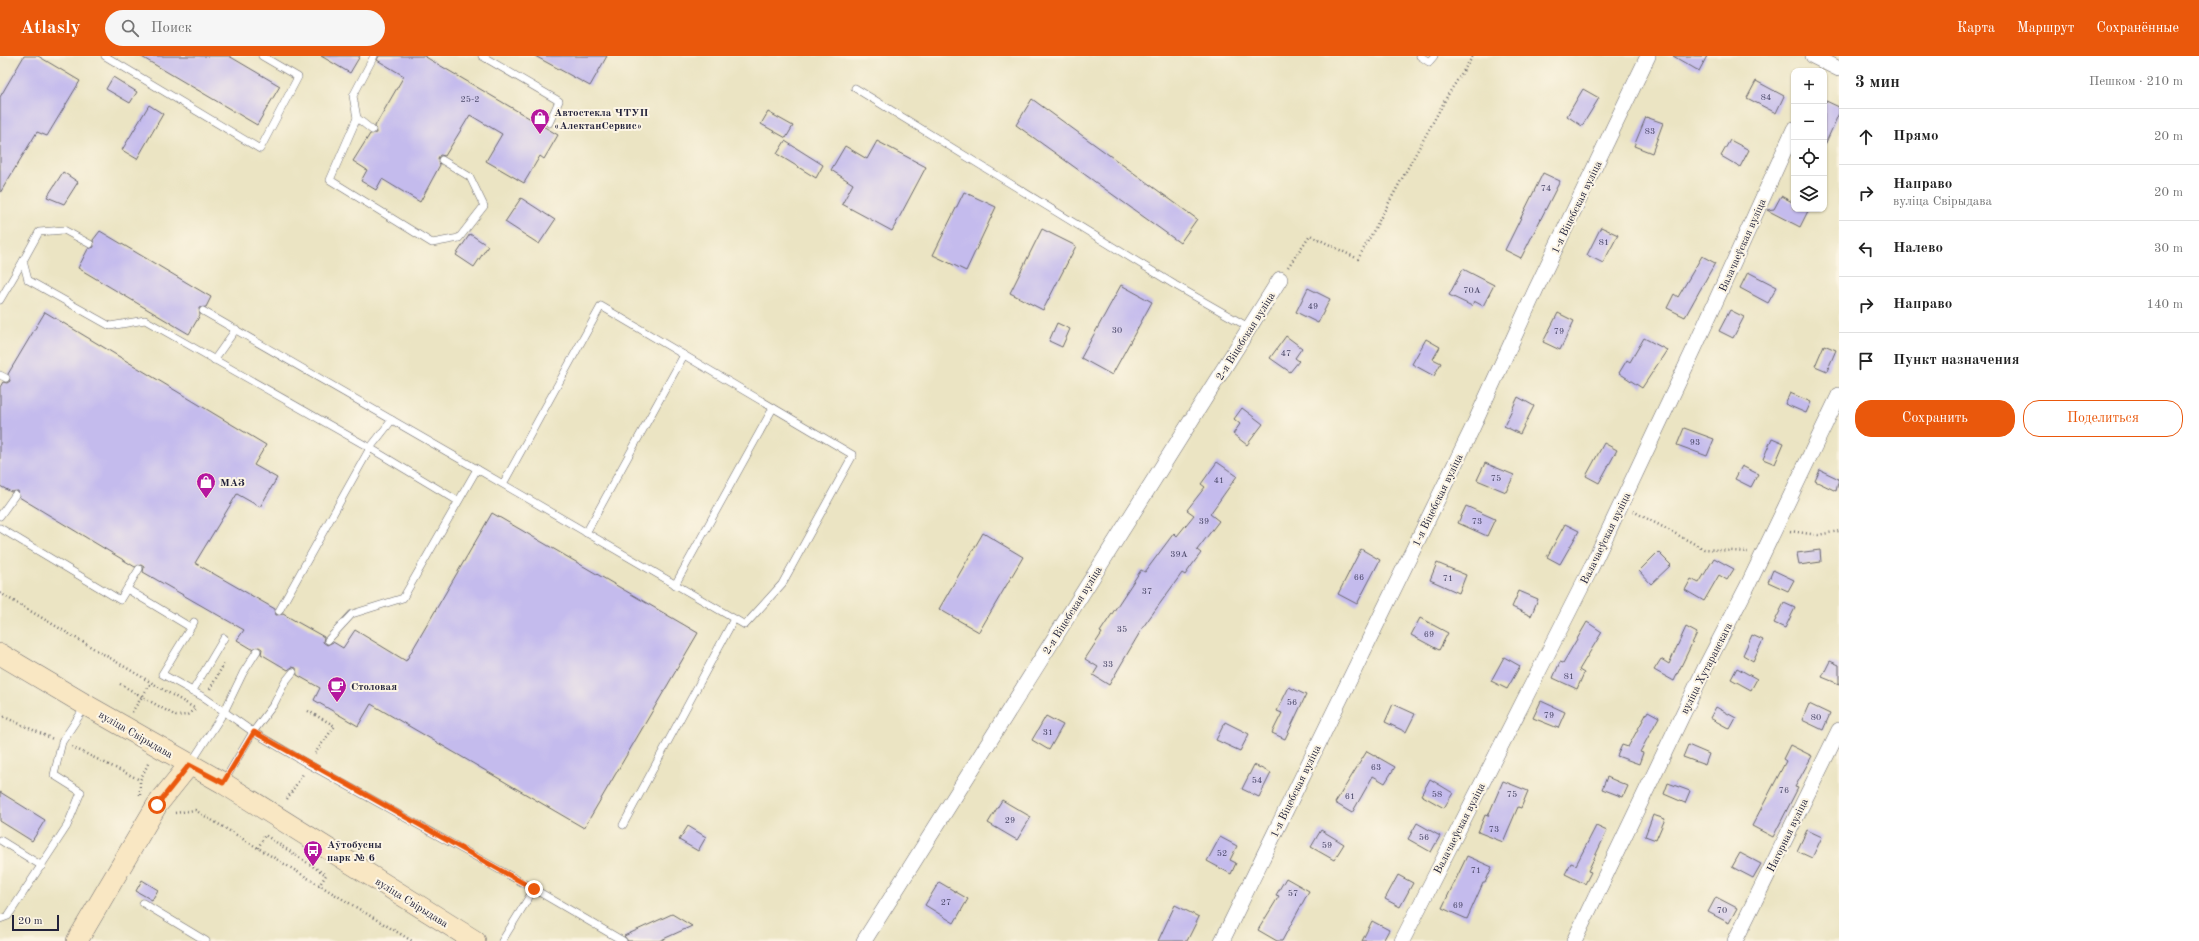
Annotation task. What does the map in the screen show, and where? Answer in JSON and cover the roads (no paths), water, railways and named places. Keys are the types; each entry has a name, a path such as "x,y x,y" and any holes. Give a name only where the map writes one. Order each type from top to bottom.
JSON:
{"main road":[{"name":"вуліца Свірыдава","path":"0,654 189,765 223,783 475,941"},
{"path":"78,941 157,805 189,765"}],"street":[{"name":"1-я Віцебская вуліца","path":"1222,941 1471,431 1536,288 1648,56"},
{"path":"1819,63 1839,69"},
{"name":"Валачаеўская вуліца","path":"1402,941 1587,577 1694,349 1791,136"},
{"name":"2-я Віцебская вуліца","path":"864,941 1280,279"},
{"name":"вуліца Хутаранскага","path":"1574,941 1705,668 1748,585 1774,528 1804,471 1839,395"},
{"name":"Нагорная вуліца","path":"1735,941 1839,730"}],"lane":[{"path":"105,56 260,149 298,77 262,56"},
{"path":"372,130 358,118 353,96 374,56"},
{"path":"482,56 560,100 549,123"},
{"path":"1420,56 1429,62 1434,56"},
{"path":"855,88 1175,285 1250,328"},
{"path":"358,118 330,180 432,243 459,238 484,206 470,177 442,160"},
{"path":"0,300 39,232 64,230 90,244"},
{"path":"23,261 28,280 110,326 145,320 370,448 458,501"},
{"path":"203,311 745,625 782,584 853,455 601,306 503,484"},
{"path":"214,360 236,329"},
{"path":"586,533 684,355"},
{"path":"675,585 773,408"},
{"path":"279,611 370,448 392,420"},
{"path":"328,640 352,614 403,598 477,469"},
{"path":"0,516 15,495"},
{"path":"0,528 120,600 139,569"},
{"path":"127,589 192,625 162,674 205,698 254,732 534,889 623,941"},
{"path":"623,825 734,619"},
{"path":"192,692 224,638"},
{"path":"189,765 224,712 243,673 257,651"},
{"path":"223,783 293,672"},
{"path":"0,919 8,916 42,866 67,826 81,792 54,775 62,742 86,705"},
{"path":"0,840 42,866"},
{"path":"502,941 534,889"},
{"path":"143,903 206,941"}],"place":[{"name":"Автостекла ЧТУП «АлектанСервис»","path":"540,135"},
{"name":"МАЗ","path":"206,499"},
{"name":"Столовая","path":"337,703"},
{"name":"Аўтобусны парк № 6","path":"313,867"}]}
